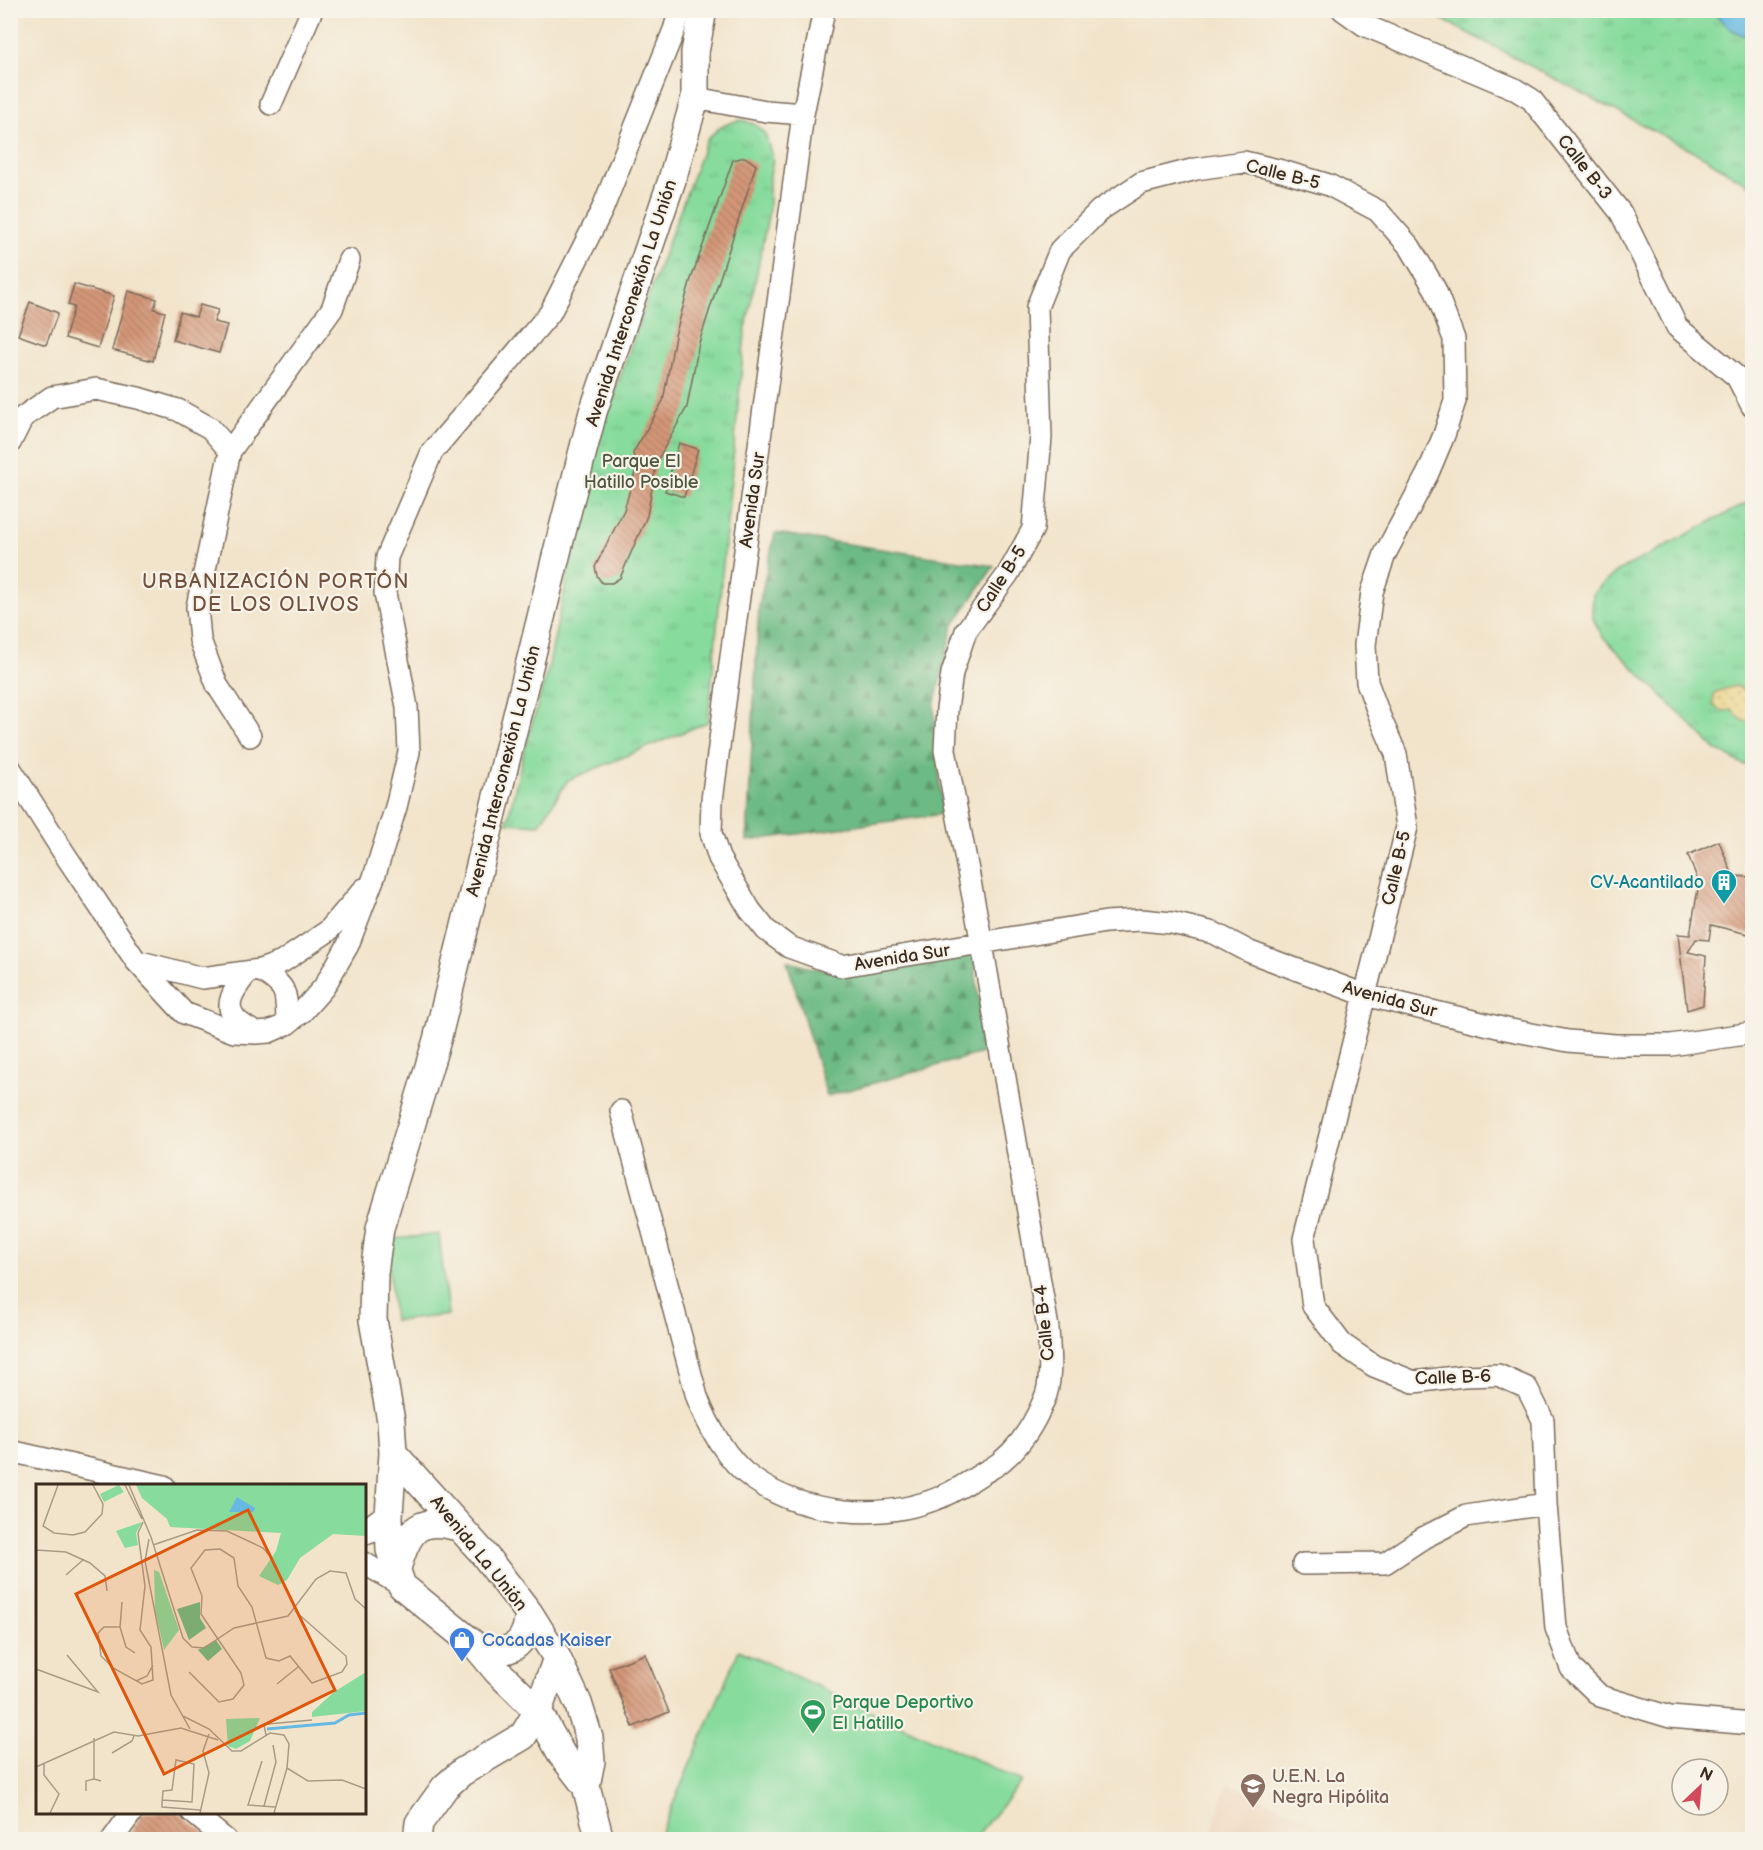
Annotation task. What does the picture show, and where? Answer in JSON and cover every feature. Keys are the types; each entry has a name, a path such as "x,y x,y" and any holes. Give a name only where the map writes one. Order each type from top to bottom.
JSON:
{"street":[{"path":"271,104 312,10"},
{"path":"10,768 136,961 184,1013 234,1032 256,1033 269,1032 287,1024 302,1012 324,987 348,945 374,877 396,807 409,752 407,707 385,593 387,557 432,452 550,313 602,210 680,10"},
{"path":"703,10 695,52 695,98 747,108 803,114"},
{"name":"Avenida Sur","path":"824,10 803,114 714,788 711,833 719,858 750,910 766,930 789,947 842,966 1106,922 1141,920 1172,923 1214,933 1250,952 1365,995 1506,1029 1580,1042 1615,1045 1671,1045 1752,1034"},
{"name":"Calle B-3","path":"1343,10 1364,26 1513,88 1531,99 1621,213 1677,327 1737,377 1752,406"},
{"name":"Avenida Interconexión La Unión","path":"393,1453 391,1421 373,1320 374,1273 380,1228 437,1040 593,412 672,180 695,98"},
{"name":"Calle B-5","path":"982,944 945,750 947,709 952,673 966,631 1008,574 1033,529 1041,437 1037,307 1060,250 1100,210 1141,183 1196,169 1244,162 1329,185 1378,211 1410,247 1435,289 1454,339 1455,401 1444,435 1428,474 1385,554 1372,592 1365,645 1367,682 1396,754 1407,827 1365,995"},
{"path":"250,736 217,685 200,640 197,607 230,451 333,309 349,260"},
{"path":"10,443 23,417 52,397 96,389 178,410 210,428 230,451"},
{"path":"136,961 202,978 254,972 282,962 328,931 374,877"},
{"name":"Calle B-4","path":"621,1111 697,1397 708,1425 731,1456 751,1478 779,1495 812,1505 841,1510 877,1512 940,1497 1003,1460 1027,1434 1046,1398 1049,1365 1048,1328 982,944"},
{"path":"254,972 279,982 286,997 287,1024"},
{"path":"254,972 232,994 230,1005 234,1019 256,1033"},
{"name":"Calle B-6","path":"1365,995 1304,1239 1313,1306 1342,1344 1374,1366 1414,1382 1462,1376 1498,1375 1527,1388 1543,1420 1546,1504 1556,1628 1571,1668 1600,1696 1670,1717 1752,1724"},
{"path":"10,1451 159,1484"},
{"path":"393,1453 389,1516 390,1550 399,1578"},
{"name":"Avenida La Unión","path":"393,1453 482,1552 528,1613 557,1658 578,1703 589,1738 591,1761 586,1786"},
{"path":"1303,1564 1385,1563 1423,1538 1466,1516 1546,1504"},
{"path":"366,1530 389,1516"},
{"path":"399,1578 409,1536 420,1527 430,1523 440,1522 458,1527"},
{"name":"Avenida La Unión","path":"366,1564 399,1578 477,1647 497,1671 538,1712 562,1755 586,1786 600,1839"},
{"path":"477,1647 490,1652 502,1652 515,1646 528,1628 528,1613"},
{"path":"417,1839 419,1823 445,1787 462,1772 523,1736 538,1712 557,1658"},
{"path":"112,1839 131,1814"},
{"path":"195,1814 226,1839"}],"shaded area":[{"name":"U.E.N. La Negra Hipólita","path":"1228,1783 1346,1835 1353,1839 1208,1839"}],"green space":[{"path":"1426,11 1752,11 1752,187 1702,156"},
{"name":"Parque El Hatillo Posible","path":"742,120 756,125 765,134 773,159 769,181 769,211 745,333 708,722 568,780 539,825 507,823 523,755 548,669 592,457 706,141 722,127"},
{"path":"1752,500 1752,762 1744,765 1715,749 1602,636 1592,616 1593,593 1616,572"},
{"path":"775,533 994,566 953,626 934,706 942,814 747,841 759,605"},
{"path":"973,954 986,1052 827,1096 787,961 843,973"},
{"path":"439,1234 448,1315 394,1321 386,1240"},
{"name":"Parque Deportivo El Hatillo","path":"739,1650 1022,1781 974,1839 658,1839"}],"sand":[{"path":"1736,686 1752,695 1752,721 1750,722 1742,720 1732,710 1723,711 1713,705 1714,695 1721,690"}],"water":[{"path":"1711,11 1752,11 1752,40 1732,30"}],"building":[{"path":"745,157 756,165 699,343 687,407 657,461 647,516 620,578 612,583 602,583 595,567 624,510 636,469 633,453 663,401 675,336 690,282 733,160"},
{"path":"74,284 114,296 98,348 65,338 74,307 68,305"},
{"path":"128,291 157,299 154,309 165,312 153,361 112,350"},
{"path":"30,302 58,313 46,345 18,335"},
{"path":"200,305 218,310 214,322 227,325 219,353 173,340 180,312 196,317"},
{"path":"679,443 698,449 684,497 665,491"},
{"name":"CV-Acantilado","path":"1719,841 1733,876 1751,877 1752,935 1711,925 1709,940 1696,939 1688,952 1706,956 1703,1005 1687,1010 1678,934 1690,935 1699,883 1688,855"},
{"path":"645,1654 669,1712 633,1727 609,1668"},
{"path":"142,1814 180,1814 215,1840 126,1840"}],"place":[{"name":"CV-Acantilado","path":"1724,905"},
{"name":"Cocadas Kaiser","path":"462,1663"},
{"name":"Parque Deportivo El Hatillo","path":"813,1735"},
{"name":"U.E.N. La Negra Hipólita","path":"1253,1809"}],"district":[{"name":"URBANIZACIÓN PORTÓN DE LOS OLIVOS","path":"276,592"}]}
